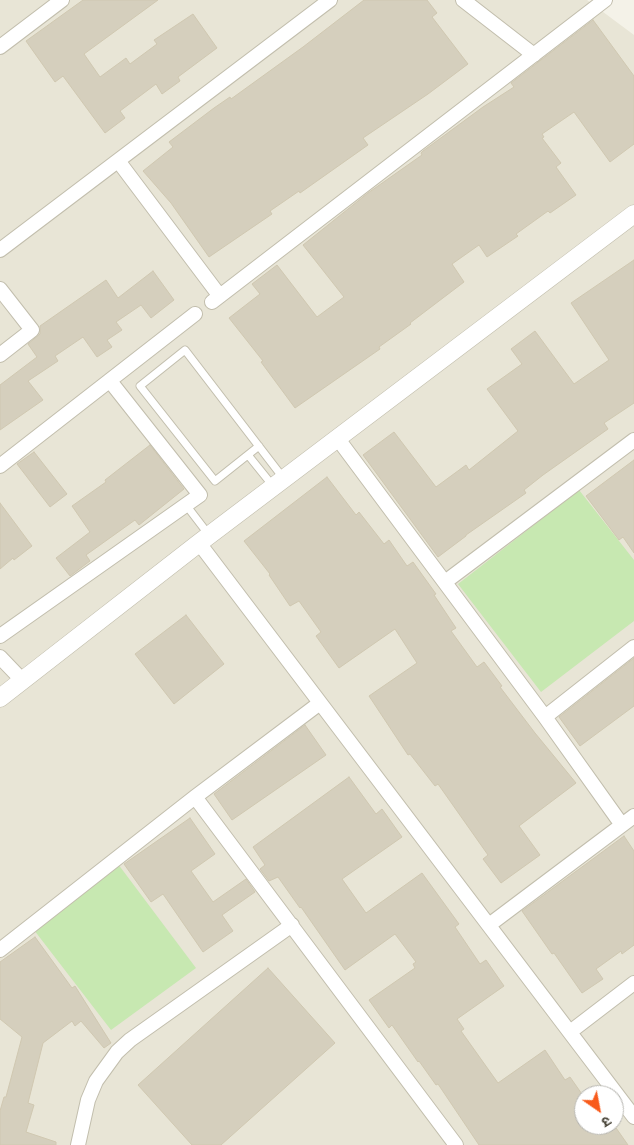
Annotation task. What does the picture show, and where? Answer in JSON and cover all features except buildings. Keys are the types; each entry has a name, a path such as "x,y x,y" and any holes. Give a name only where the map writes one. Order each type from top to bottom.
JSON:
{"street":[{"path":"0,47 62,0"},
{"path":"0,250 119,162 330,0"},
{"path":"463,0 534,55"},
{"path":"119,162 216,298 605,0"},
{"path":"0,698 204,539 634,214"},
{"path":"0,289 32,330 0,355"},
{"path":"0,466 195,314"},
{"path":"0,636 200,495 110,381"},
{"path":"338,439 545,717 622,826"},
{"path":"445,582 634,440"},
{"path":"204,539 320,703 634,1118"},
{"path":"545,717 634,647"},
{"path":"0,657 22,680"},
{"path":"0,950 195,797 320,703"},
{"path":"195,797 456,1145"},
{"path":"488,925 634,816"},
{"path":"78,1145 88,1100 96,1081 117,1052 130,1040 292,925"},
{"path":"570,1032 634,983"}],"lane":[{"path":"259,446 215,481 140,386 185,350 259,446 279,483"},
{"path":"248,455 279,483"},
{"path":"186,505 204,539"}],"shaded area":[{"path":"0,0 587,0 634,35 634,1145 0,1145"}],"green space":[{"path":"579,490 634,560 634,621 541,692 458,584"},
{"path":"118,864 196,968 111,1030 34,930"}]}
